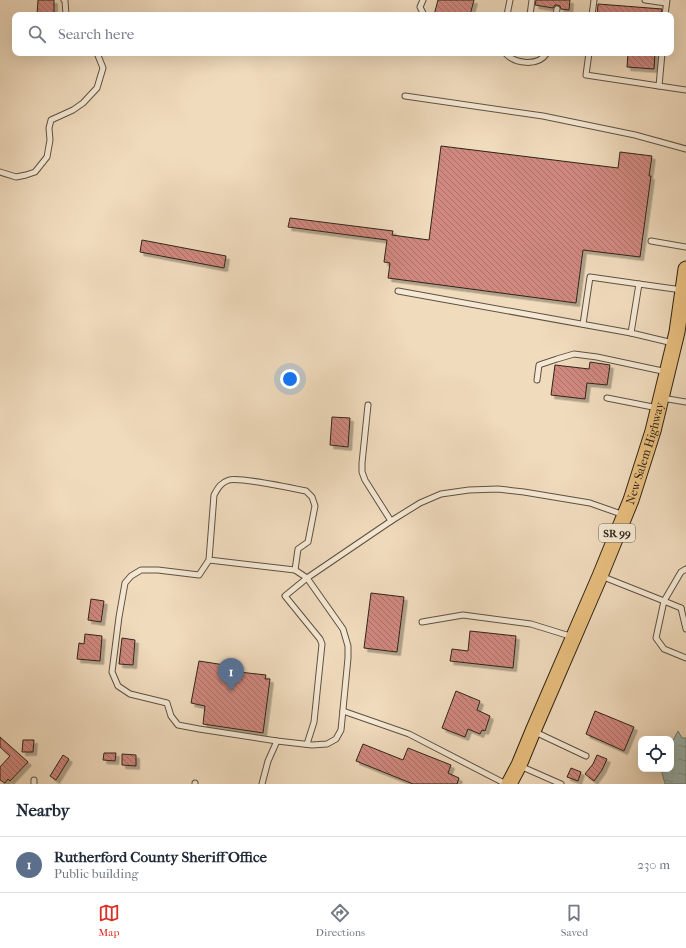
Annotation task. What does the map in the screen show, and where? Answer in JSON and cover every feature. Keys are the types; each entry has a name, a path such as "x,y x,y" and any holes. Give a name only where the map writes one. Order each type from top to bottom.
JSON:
{"main road":[{"name":"New Salem Highway","path":"508,784 519,765 532,731 574,637 631,500 649,444 677,336 686,269"}],"lane":[{"path":"64,0 66,12"},
{"path":"422,12 420,8 423,0"},
{"path":"508,12 510,0"},
{"path":"530,12 532,0"},
{"path":"592,12 594,0"},
{"path":"645,0 666,2 665,12"},
{"path":"0,172 16,177 35,172 47,157 51,120 74,110 97,88 104,68 98,56"},
{"path":"508,56 520,61 529,62 537,61 545,56"},
{"path":"589,56 586,75 686,90"},
{"path":"659,86 662,56"},
{"path":"405,96 543,116 635,135 686,149"},
{"path":"651,241 686,247"},
{"path":"583,324 590,277 683,290"},
{"path":"631,333 639,284"},
{"path":"398,291 631,333 677,336"},
{"path":"537,380 539,365 557,358 574,354 597,357 668,372"},
{"path":"607,398 660,403 686,402"},
{"path":"368,405 362,472 365,480 391,522"},
{"path":"208,560 295,570 307,578 343,629 348,646 348,658 341,730 336,738 327,744 277,741 178,725 171,716 167,703 130,694 118,686 112,672 125,583 131,576 141,570 158,570 199,575 208,560 214,495 219,486 230,480 246,480 306,491 312,497 315,506 308,542 298,549 295,570"},
{"path":"307,744 314,722 322,644 320,639 285,596 307,578 420,503 441,494 469,490 498,489 590,503 625,515"},
{"path":"686,569 681,572 664,601 656,638 664,649 686,658"},
{"path":"600,576 664,601 683,606 686,629"},
{"path":"422,622 463,615 531,624 574,637"},
{"path":"343,711 409,734 508,784"},
{"path":"532,731 586,756"},
{"path":"262,784 268,761 277,741"},
{"path":"519,765 560,784"}],"water":[{"path":"678,731 682,738 686,738 686,784 665,784 662,772 674,772 674,738"}],"building":[{"path":"38,0 54,0 54,12 37,12"},
{"path":"438,0 474,0 471,12 435,12"},
{"path":"536,0 570,0 569,10 561,9 560,6 557,5 553,8 535,5"},
{"path":"598,4 662,9 662,12 597,12"},
{"path":"628,56 655,56 654,69 627,67"},
{"path":"441,146 618,168 620,152 652,156 649,176 651,176 640,257 583,250 576,303 388,278 390,263 384,262 387,240 288,227 290,218 393,231 392,235 429,240"},
{"path":"142,240 226,256 224,268 140,252"},
{"path":"590,362 610,365 607,385 587,383 585,399 551,395 555,365 589,369"},
{"path":"332,417 350,418 348,447 330,445"},
{"path":"371,593 404,597 397,652 364,648"},
{"path":"91,599 104,601 101,622 88,620"},
{"path":"470,631 516,636 513,668 450,661 452,649 468,651"},
{"path":"85,634 102,636 100,661 77,659 79,643 84,644"},
{"path":"122,638 135,640 133,665 119,664"},
{"path":"199,661 231,666 230,671 266,675 265,679 270,679 263,733 203,724 205,706 191,703"},
{"path":"456,691 480,701 477,710 490,716 485,731 482,730 480,734 468,729 465,737 442,728"},
{"path":"595,711 634,727 624,751 586,734"},
{"path":"0,737 28,762 10,781 8,779 5,783 0,780 0,767 10,756 0,747"},
{"path":"23,740 34,740 33,752 22,752"},
{"path":"363,744 403,760 408,748 451,765 448,773 459,778 457,784 413,784 356,761"},
{"path":"104,753 116,753 115,761 103,760"},
{"path":"122,754 136,755 136,766 122,765"},
{"path":"63,755 69,759 56,780 50,776"},
{"path":"597,755 607,759 602,770 594,781 585,774 593,764"},
{"path":"571,768 581,772 578,781 567,777"}],"place":[{"name":"Rutherford County Sheriff Office","path":"231,691"}]}
